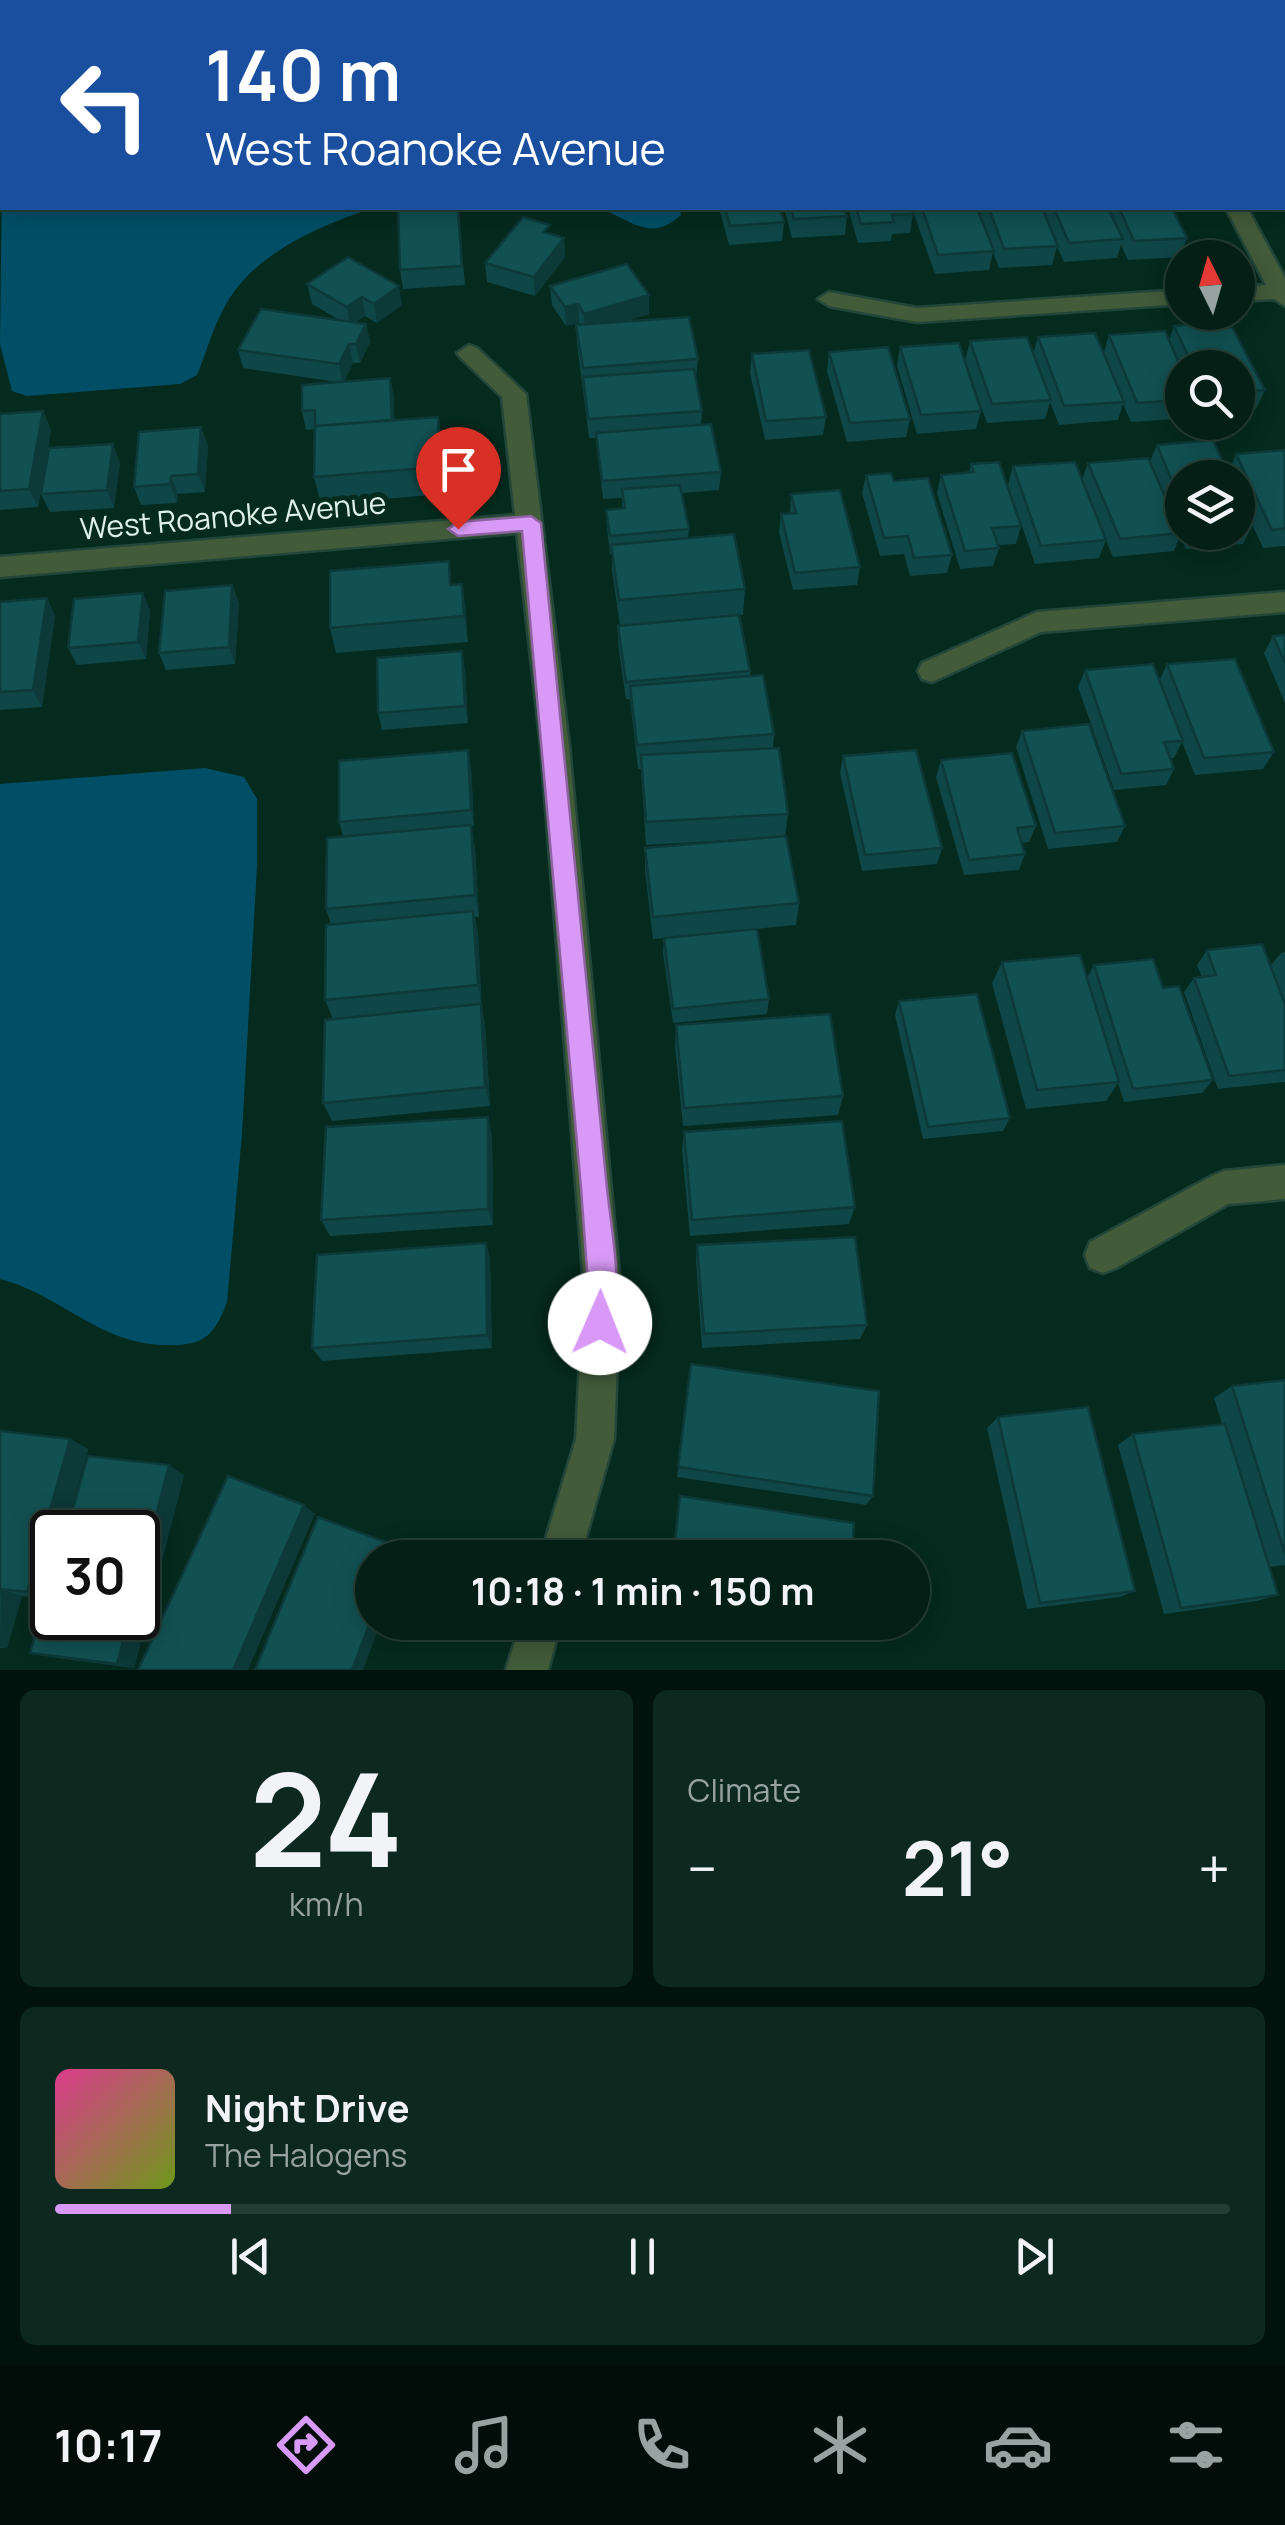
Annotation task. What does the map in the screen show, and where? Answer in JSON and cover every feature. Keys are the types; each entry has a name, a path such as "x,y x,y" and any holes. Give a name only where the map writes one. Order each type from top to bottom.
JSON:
{"street":[{"path":"1237,210 1284,294 1255,294"},
{"path":"829,299 917,314 1165,299"},
{"path":"469,352 514,394 555,746 602,1284 596,1439 565,1540"},
{"name":"West Roanoke Avenue","path":"0,567 531,523"},
{"path":"932,670 1037,622 1285,602"},
{"path":"1103,1256 1224,1188 1285,1182"},
{"path":"527,1670 536,1640"}],"water":[{"path":"2,210 367,210 287,245 250,273 223,310 197,375 180,384 27,396 12,391 0,344"},
{"path":"603,210 680,210 681,215 660,227 631,223"},
{"path":"205,768 244,777 257,799 242,1134 227,1302 217,1324 204,1338 188,1344 164,1345 141,1342 100,1328 42,1296 0,1279 0,784"}],"building":[{"path":"398,210 458,210 462,266 400,270"},
{"path":"726,210 781,210 784,222 730,226"},
{"path":"792,210 845,210 847,216 794,219"},
{"path":"857,210 912,210 913,214 892,215 894,222 861,224"},
{"path":"923,210 978,210 994,251 938,255"},
{"path":"990,210 1043,210 1058,246 1004,249"},
{"path":"1055,210 1109,210 1123,239 1069,243"},
{"path":"1120,210 1173,210 1187,238 1134,241"},
{"path":"523,217 550,225 544,232 564,238 534,277 485,263"},
{"path":"348,257 399,286 374,304 362,297 347,307 307,284"},
{"path":"627,264 649,295 584,314 578,304 565,307 550,286"},
{"path":"261,309 366,324 339,364 238,350"},
{"path":"689,317 698,359 583,368 576,325"},
{"path":"1176,330 1234,330 1244,350 1185,350"},
{"path":"1165,331 1173,350 1165,350 1165,401 1137,403 1109,335"},
{"path":"1095,333 1124,402 1064,406 1038,337"},
{"path":"1027,337 1051,400 992,404 970,341"},
{"path":"959,343 981,411 921,415 900,347"},
{"path":"888,347 910,419 850,423 829,352"},
{"path":"809,350 826,417 766,421 752,354"},
{"path":"694,369 702,411 588,419 583,377"},
{"path":"1255,371 1265,390 1255,391"},
{"path":"390,378 392,420 315,426 315,410 302,411 302,385"},
{"path":"43,411 29,489 0,491 0,414"},
{"path":"438,417 440,467 314,477 315,426"},
{"path":"711,424 721,472 602,481 596,433"},
{"path":"201,427 198,474 171,476 170,484 134,487 139,432"},
{"path":"1213,440 1222,460 1165,460 1165,464 1157,445"},
{"path":"113,444 107,490 41,494 49,448"},
{"path":"1285,450 1285,528 1272,530 1255,494 1255,460 1239,460 1236,454"},
{"path":"1148,458 1165,497 1165,535 1120,539 1088,463"},
{"path":"999,462 1021,526 992,528 999,548 965,551 941,475 974,472 971,464"},
{"path":"1075,462 1106,540 1041,546 1013,466"},
{"path":"891,473 894,481 928,478 952,555 914,558 908,536 884,538 866,475"},
{"path":"680,485 689,529 610,536 606,510 625,508 622,489"},
{"path":"840,490 860,567 795,573 781,514 796,513 791,494"},
{"path":"734,534 745,589 619,600 611,545"},
{"path":"449,561 450,585 462,584 464,616 330,628 330,571"},
{"path":"232,585 229,647 159,653 165,591"},
{"path":"143,593 138,642 68,648 74,599"},
{"path":"47,598 33,690 0,692 0,602"},
{"path":"739,615 750,671 626,682 618,626"},
{"path":"1285,635 1285,663 1273,636"},
{"path":"462,651 465,706 378,713 377,658"},
{"path":"1235,659 1274,752 1204,758 1167,664"},
{"path":"1153,664 1183,741 1164,742 1174,769 1121,774 1085,670"},
{"path":"763,675 774,734 637,745 630,686"},
{"path":"1089,724 1125,826 1055,833 1022,731"},
{"path":"779,748 788,814 646,822 641,755"},
{"path":"468,750 471,810 339,822 339,761"},
{"path":"916,750 942,848 865,855 843,756"},
{"path":"1012,753 1036,826 1017,828 1025,854 969,860 941,760"},
{"path":"471,825 475,895 326,909 327,838"},
{"path":"786,836 799,903 653,917 645,848"},
{"path":"473,911 478,985 325,1000 326,925"},
{"path":"757,929 769,999 673,1009 664,938"},
{"path":"1262,944 1285,1004 1285,1070 1229,1076 1194,978 1216,975 1207,950"},
{"path":"1080,955 1119,1082 1037,1090 1002,962"},
{"path":"1153,959 1163,988 1179,986 1213,1080 1133,1089 1094,965"},
{"path":"977,994 1010,1118 928,1127 899,1001"},
{"path":"481,1004 485,1087 323,1103 325,1020"},
{"path":"830,1014 843,1096 684,1108 676,1025"},
{"path":"488,1117 488,1209 321,1220 326,1127"},
{"path":"842,1121 855,1207 692,1220 684,1132"},
{"path":"855,1237 867,1325 704,1334 697,1245"},
{"path":"486,1243 487,1335 312,1348 317,1255"},
{"path":"691,1364 879,1391 873,1496 678,1467"},
{"path":"1285,1380 1285,1554 1232,1386"},
{"path":"1088,1407 1135,1591 1040,1603 998,1417"},
{"path":"1225,1424 1278,1595 1181,1608 1133,1434"},
{"path":"0,1431 70,1439 50,1510 30,1510 27,1592 1,1589 0,1594"},
{"path":"88,1456 169,1465 157,1510 72,1510"},
{"path":"228,1476 304,1505 233,1670 138,1670 152,1640 160,1640 160,1623"},
{"path":"680,1496 854,1523 853,1540 675,1540"},
{"path":"318,1517 380,1540 355,1540 355,1640 363,1640 352,1670 255,1670"},
{"path":"34,1640 123,1640 117,1664 30,1653"}],"route":[{"path":"458,529 531,523 594,1188 602,1284 600,1323"}]}
